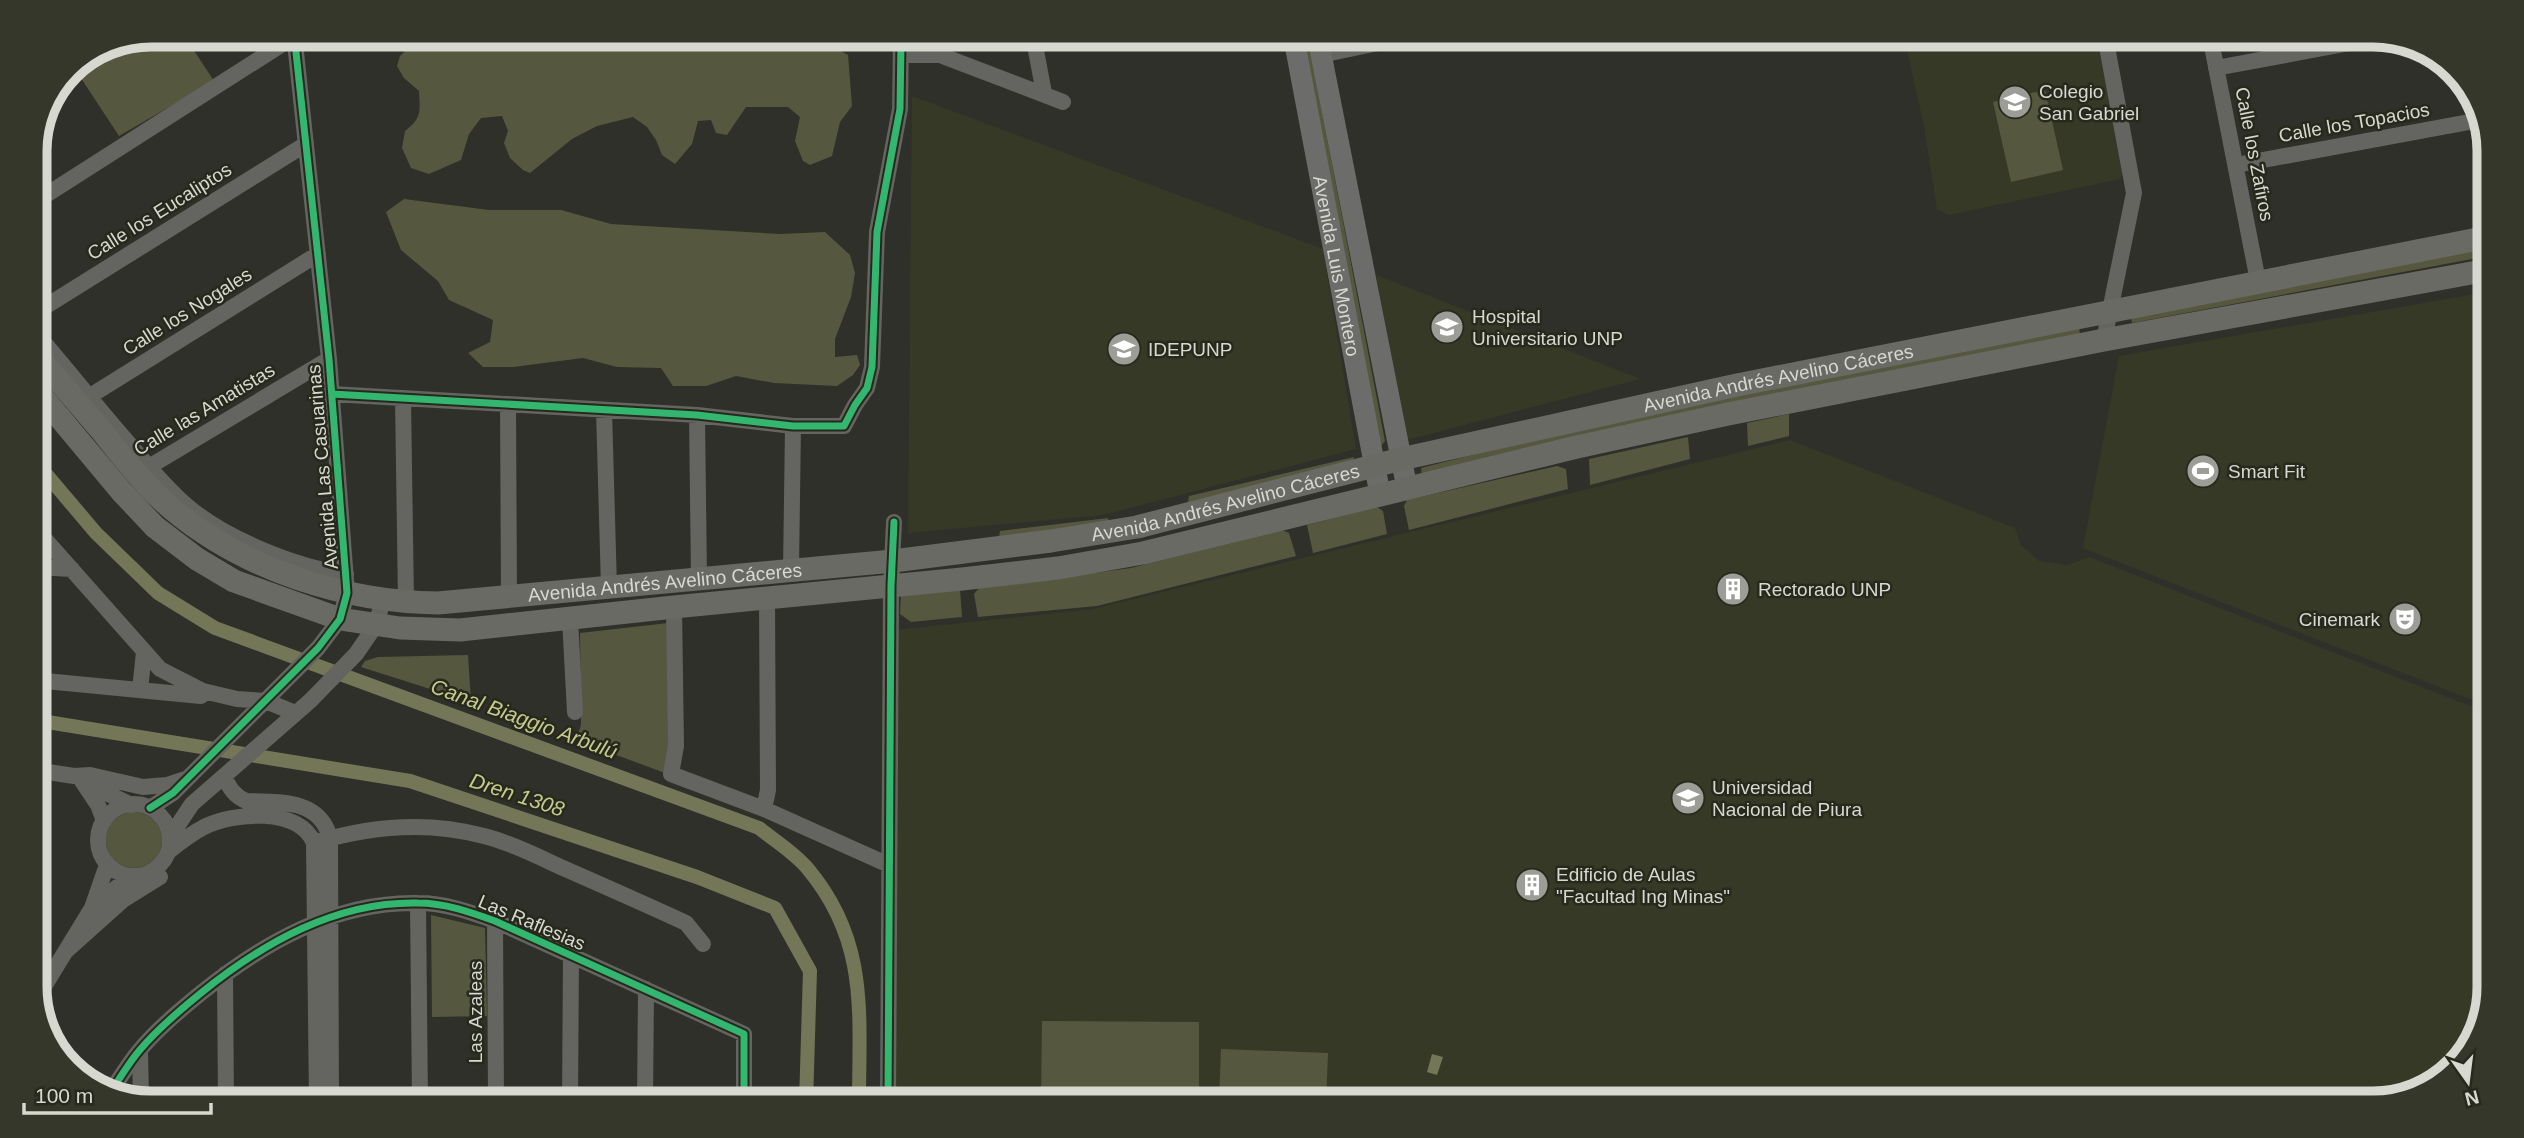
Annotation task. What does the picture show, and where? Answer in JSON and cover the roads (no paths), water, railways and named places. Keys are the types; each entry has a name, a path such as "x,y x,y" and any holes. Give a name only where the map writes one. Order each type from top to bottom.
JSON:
{"highway":[{"name":"Avenida Andrés Avelino Cáceres","path":"47,365 83,400 143,471 163,490 172,509 206,534 246,556 290,575 347,583 395,601 438,603 893,561 1137,527 1401,459 1737,385 2477,239"},
{"name":"Avenida Andrés Avelino Cáceres","path":"47,402 155,527 197,559 234,581 340,619 376,625 460,630 1058,568 1143,553 1380,494 1728,414 2104,340 2477,272"},
{"path":"142,513 163,490"}],"main road":[{"name":"Avenida Luis Montero","path":"1295,47 1380,494"},
{"name":"Avenida Luis Montero","path":"1320,47 1407,488"}],"street":[{"path":"47,194 278,47"},
{"name":"Avenida Las Casuarinas","path":"150,808 173,793 318,648 340,619 347,583 329,359 295,47"},
{"path":"1035,47 1044,93"},
{"path":"2104,340 2134,193 2107,47"},
{"name":"Calle los Zafiros","path":"2212,47 2258,281"},
{"path":"2216,68 2328,47"},
{"path":"332,394 696,415 793,426 845,426 867,388 872,367 877,232 900,109 901,48 939,48 1063,102"},
{"name":"Calle los Topacios","path":"2236,165 2472,121"},
{"name":"Calle los Eucaliptos","path":"47,306 306,144"},
{"name":"Calle los Nogales","path":"83,400 317,254"},
{"name":"Avenida Andrés Avelino Cáceres","path":"47,349 83,400"},
{"name":"Calle las Amatistas","path":"143,471 329,359"},
{"path":"131,805 116,809 104,821 99,831 98,844 107,865 118,873 131,876 153,870 192,804 310,701 356,654 395,601 403,398"},
{"path":"508,404 509,597"},
{"path":"604,410 609,588"},
{"path":"696,415 699,579"},
{"path":"791,570 793,426"},
{"path":"888,1091 891,586 894,522"},
{"path":"47,541 160,669 187,684 237,699 266,701 295,713"},
{"path":"47,568 72,569"},
{"path":"764,809 768,790 767,597"},
{"path":"674,607 676,746 671,774 764,809 889,865"},
{"path":"570,619 575,712"},
{"path":"140,690 144,652"},
{"path":"47,681 200,696 235,706 273,732"},
{"path":"47,772 78,778 131,805 150,808 163,820 169,845"},
{"path":"78,778 90,775 143,787 167,785 187,778"},
{"path":"227,775 230,789 246,801 282,803 312,810 327,825 322,841 323,919 330,1091"},
{"path":"78,778 98,805 104,821"},
{"path":"169,845 222,820 256,815 285,820 303,827 322,841 394,827 447,829 484,836 522,850 685,922 703,944"},
{"path":"66,951 123,900 160,877 190,835"},
{"path":"47,982 92,908 107,865"},
{"path":"92,908 131,876"},
{"path":"418,903 420,1091"},
{"name":"Las Raflesias","path":"116,1084 140,1050 181,1009 259,950 323,919 372,907 418,903 462,909 495,921 744,1034 744,1091"},
{"path":"317,1091 323,919"},
{"name":"Las Azaleas","path":"495,921 496,1091"},
{"path":"570,1091 571,955"},
{"path":"225,974 226,1091"},
{"path":"645,1091 646,989"},
{"path":"140,1050 141,1090"}],"waterway":[{"name":"Canal Biaggio Arbulú","path":"47,475 96,533 158,593 215,628 759,828 785,847 808,869 828,896 842,924 851,952 859,1009 859,1091"},
{"name":"Dren 1308","path":"47,722 410,781 697,877 775,908 810,971 806,1091"}],"place":[{"name":"Colegio San Gabriel","path":"2015,102"},
{"name":"Hospital Universitario UNP","path":"1447,327"},
{"name":"IDEPUNP","path":"1124,349"},
{"name":"Smart Fit","path":"2203,471"},
{"name":"Rectorado UNP","path":"1733,589"},
{"name":"Cinemark","path":"2405,619"},
{"name":"Universidad Nacional de Piura","path":"1688,798"},
{"name":"Edificio de Aulas \"Facultad Ing Minas\"","path":"1532,885"}]}
